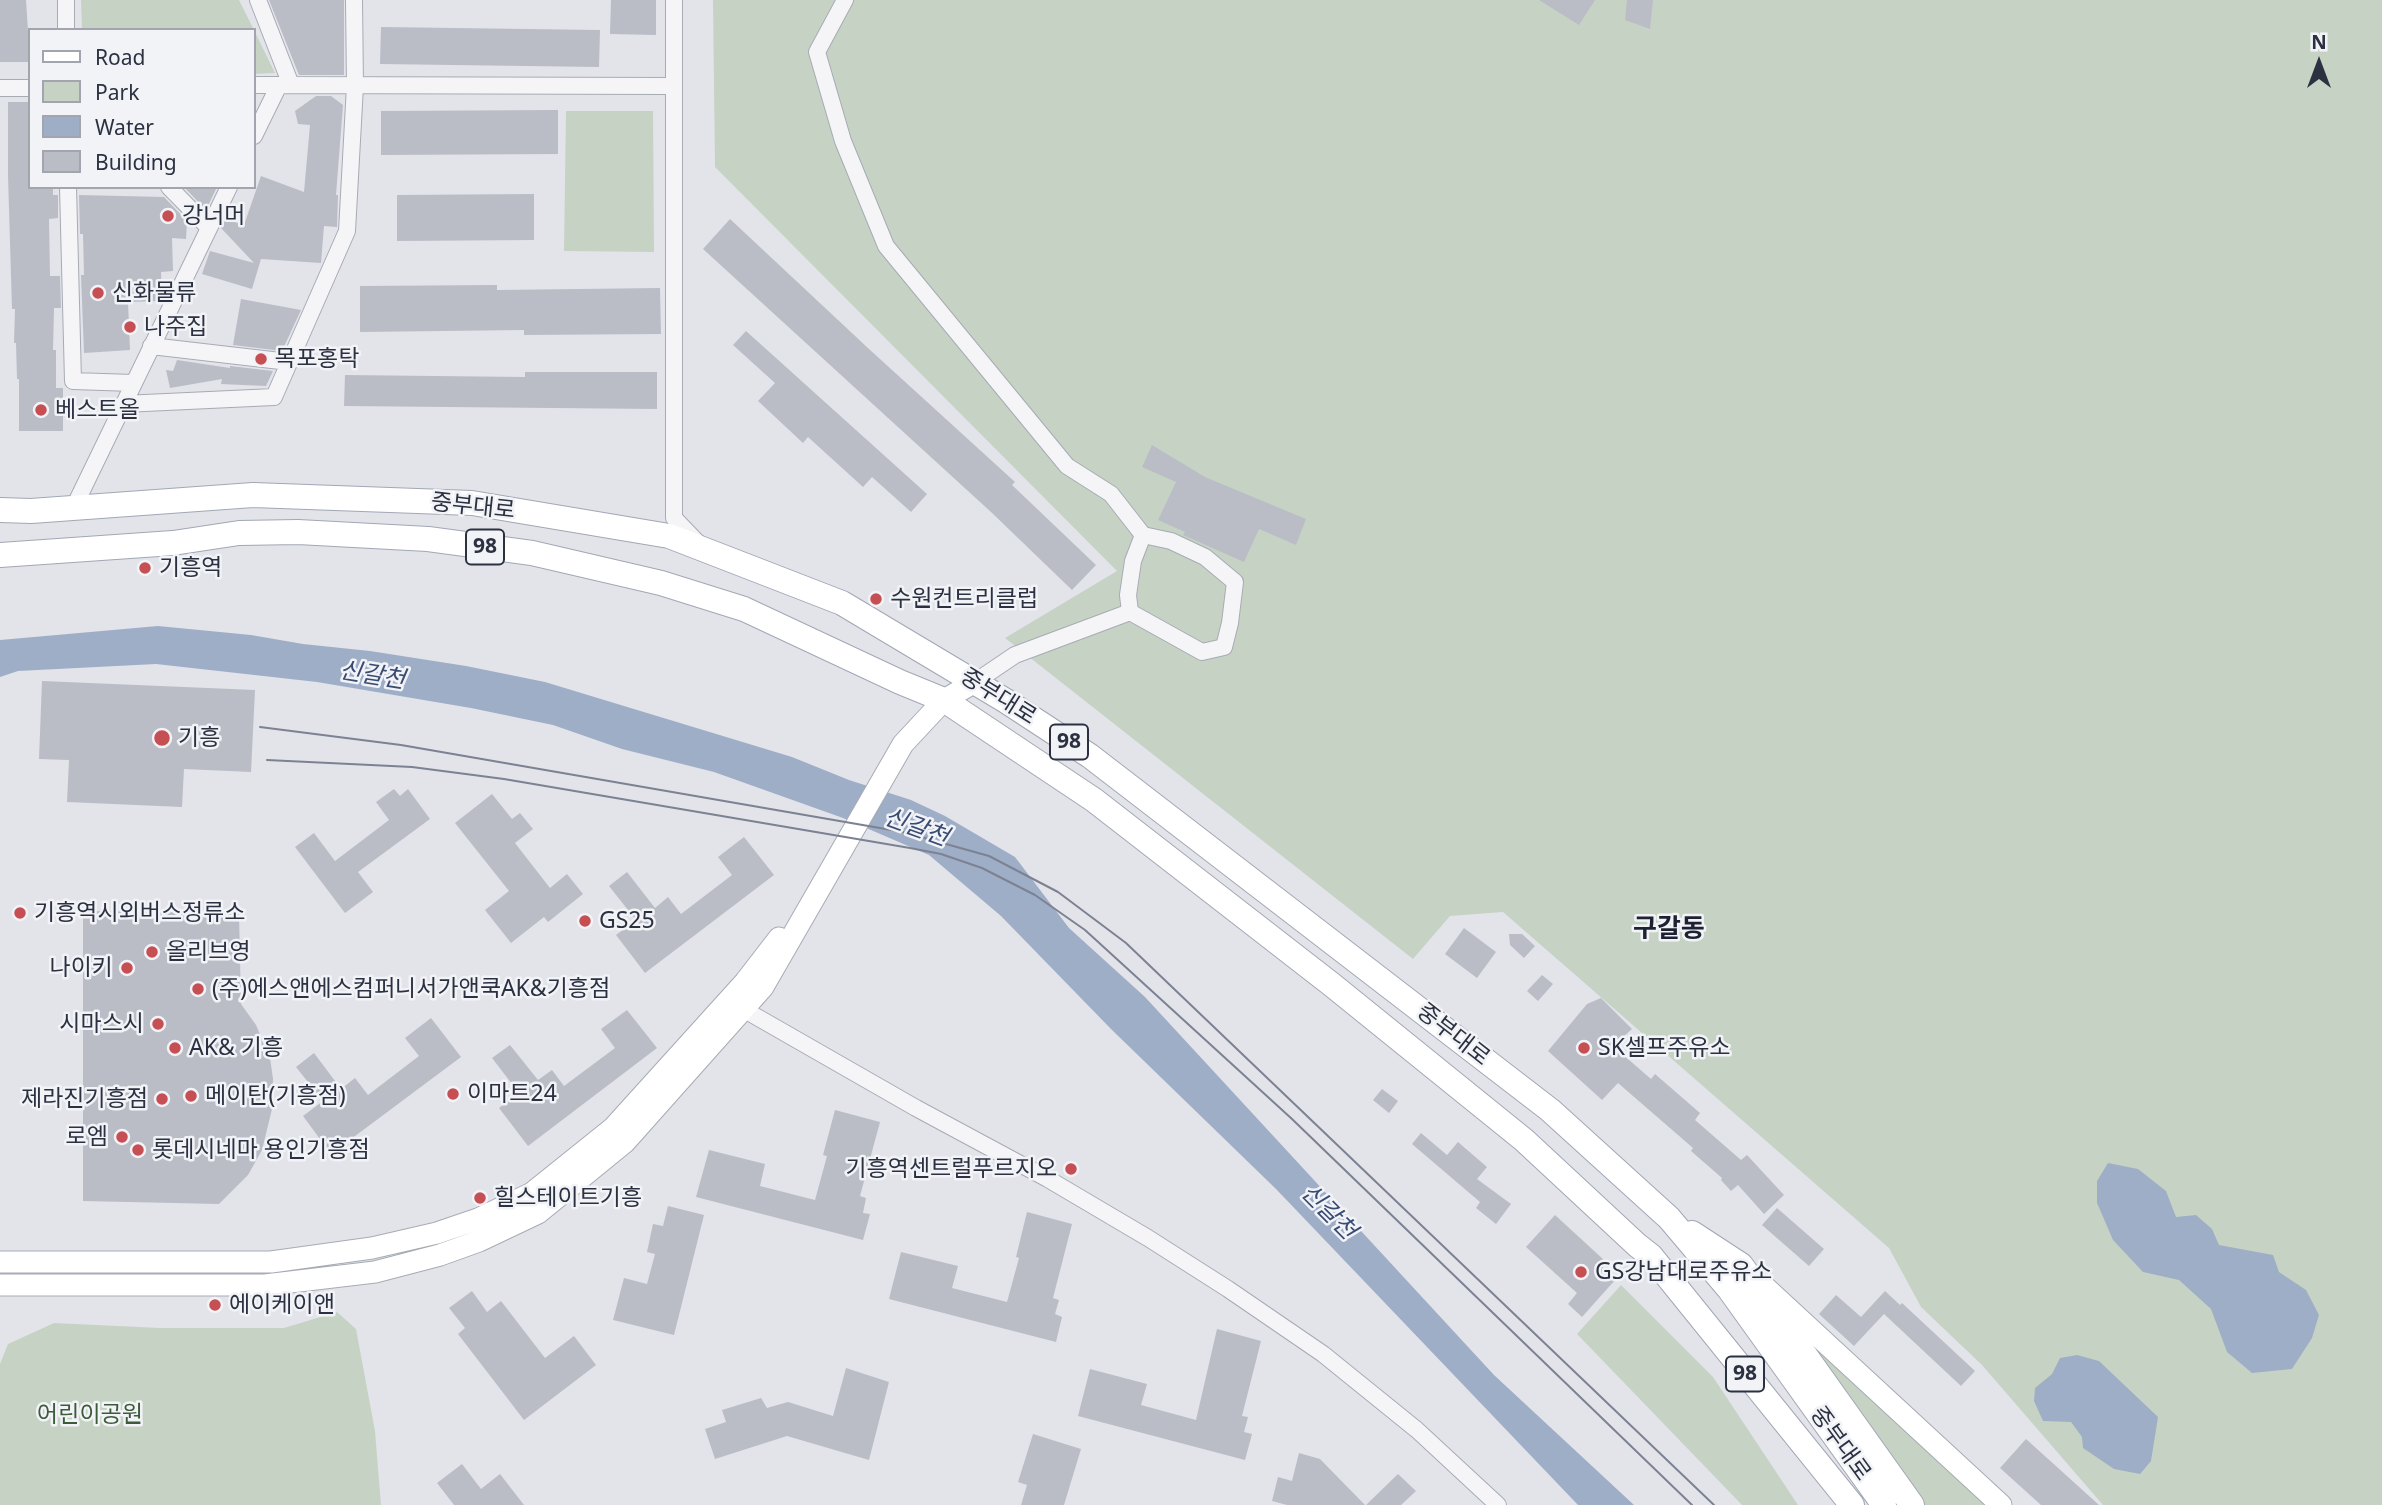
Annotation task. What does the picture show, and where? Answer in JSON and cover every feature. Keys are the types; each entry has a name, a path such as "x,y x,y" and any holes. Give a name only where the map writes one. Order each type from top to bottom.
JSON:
{"main road":[{"name":"중부대로","path":"0,510 31,512 253,495 472,503 670,536 842,603 975,682 1090,756 1550,1110 1669,1218 1729,1289 1884,1505"},
{"name":"중부대로","path":"0,555 173,543 239,533 286,532 428,539 533,554 662,583 744,609 944,700 1094,800 1331,984 1524,1140 1651,1256 1812,1459 1852,1505"},
{"path":"1669,1218 1741,1265 1912,1505"},
{"path":"1812,1459 1833,1505"}],"street":[{"path":"66,0 66,28"},
{"path":"256,133 285,85 258,0"},
{"path":"123,404 274,397 347,231 355,86 354,0"},
{"path":"674,0 674,518 704,549"},
{"path":"0,1262 271,1262 372,1248 437,1233 478,1219 533,1192 613,1128 736,1005 763,988 903,744 944,700 1015,655 1130,612 1202,652 1224,647 1235,582 1205,557 1171,541 1143,535 1111,494 1067,466 886,246 843,141 817,52 845,0"},
{"path":"256,85 674,86"},
{"path":"0,88 28,88"},
{"path":"68,189 73,381 133,383"},
{"path":"171,189 209,228"},
{"path":"73,509 228,189"},
{"path":"151,346 289,362"},
{"path":"627,529 674,518"},
{"path":"1130,612 1128,595 1133,561 1143,535"},
{"path":"0,1285 265,1284 375,1272 440,1255 479,1241 538,1213 625,1142 736,1005"},
{"path":"736,1005 916,1108 1048,1179 1228,1289 1323,1354 1417,1430 1498,1505"},
{"path":"1741,1265 2001,1505"}],"green space":[{"path":"81,0 239,0 253,28 82,28"},
{"path":"713,0 2382,0 2382,1505 2103,1505 1982,1365 1921,1307 1889,1248 1503,912 1450,916 1413,959 1005,638 1117,571 715,167"},
{"path":"256,34 275,73 256,74"},
{"path":"566,111 653,111 654,252 564,251"},
{"path":"1621,1285 1713,1377 1798,1505 1742,1505 1577,1334"},
{"name":"어린이공원","path":"337,1312 356,1329 375,1431 381,1505 0,1505 0,1364 8,1344 54,1323 160,1328 284,1328"},
{"path":"1782,1313 1994,1505 1922,1505"}],"water":[{"name":"신갈천","path":"158,626 370,651 545,682 792,757 849,780 911,800 945,816 1015,857 1069,928 1145,997 1494,1375 1634,1505 1578,1505 1276,1189 1111,1029 1001,916 929,855 843,818 714,772 622,749 553,725 471,708 317,682 156,664 18,671 0,677 0,640"},
{"path":"2108,1163 2138,1169 2166,1191 2176,1217 2196,1215 2212,1229 2219,1245 2273,1255 2279,1272 2306,1290 2319,1315 2312,1338 2292,1369 2252,1373 2227,1352 2211,1309 2179,1280 2143,1272 2113,1240 2097,1203 2097,1181"},
{"path":"2077,1355 2099,1361 2158,1417 2151,1461 2140,1474 2114,1469 2083,1448 2082,1437 2071,1422 2043,1421 2034,1401 2035,1388 2052,1374 2060,1358"}],"building":[{"path":"0,0 26,0 28,62 0,62"},
{"path":"269,0 344,0 344,75 299,75"},
{"path":"611,0 656,0 656,35 610,34"},
{"path":"1539,0 1595,0 1579,25"},
{"path":"1627,0 1653,0 1650,29 1625,20"},
{"path":"381,27 600,30 599,67 380,64"},
{"path":"316,96 331,96 343,105 336,195 337,227 324,226 321,263 261,259 252,289 202,274 210,251 254,263 221,228 225,219 244,225 261,176 304,192 310,125 298,124 295,111"},
{"path":"8,102 28,102 28,189 53,189 53,195 58,195 58,218 49,219 50,276 60,276 61,308 54,308 53,350 56,350 56,388 63,388 63,431 19,431 19,379 14,343 15,309 12,309"},
{"path":"558,110 558,154 381,155 381,111"},
{"path":"186,189 216,189 206,210"},
{"path":"534,194 534,240 397,241 397,195"},
{"path":"79,195 164,197 187,221 186,239 172,238 173,271 161,272 162,301 128,302 130,350 84,353 81,275 84,275 83,234 80,234"},
{"path":"730,219 1015,482 1012,485 1096,565 1072,590 991,512 703,249"},
{"path":"497,285 497,290 660,288 661,334 524,335 524,330 360,332 360,286"},
{"path":"241,299 301,310 282,351 233,345"},
{"path":"746,331 927,494 911,512 872,477 863,487 808,437 803,443 758,401 775,383 733,345"},
{"path":"177,360 273,371 266,386 221,384 222,379 170,388 166,370 173,371"},
{"path":"525,372 657,372 657,409 344,406 345,375 525,377"},
{"path":"1152,445 1205,477 1306,519 1296,545 1259,529 1244,562 1183,535 1185,532 1158,520 1176,482 1142,467"},
{"name":"기흥","path":"42,681 255,690 251,772 184,769 182,807 67,802 69,760 39,759"},
{"path":"394,789 400,796 408,789 430,819 358,872 373,892 345,913 295,847 314,833 335,861 389,820 376,802"},
{"path":"492,794 512,819 520,813 533,829 515,843 550,888 567,874 583,894 548,922 544,917 511,943 485,910 509,891 455,823"},
{"path":"744,837 774,875 645,973 616,935 636,920 609,886 627,872 655,908 668,897 681,914 732,875 718,857"},
{"name":"AK& 기흥","path":"83,911 239,913 241,1004 256,1025 270,1058 273,1079 272,1109 262,1150 248,1175 219,1204 83,1201"},
{"path":"1464,928 1496,952 1477,978 1445,954"},
{"path":"1509,934 1522,934 1535,946 1524,958 1510,945"},
{"path":"1542,975 1553,984 1538,1001 1527,991"},
{"path":"1601,998 1632,1029 1613,1046 1651,1079 1655,1074 1700,1113 1695,1120 1741,1160 1747,1155 1784,1195 1764,1214 1738,1185 1731,1191 1722,1178 1691,1151 1693,1148 1618,1083 1602,1100 1548,1051 1587,1004"},
{"path":"627,1010 657,1048 528,1146 499,1108 519,1093 492,1058 510,1045 538,1080 552,1070 564,1086 615,1048 601,1029"},
{"path":"431,1018 461,1057 331,1154 303,1116 323,1101 296,1067 314,1053 341,1089 355,1078 368,1095 419,1056 405,1038"},
{"path":"1382,1089 1398,1101 1389,1113 1373,1100"},
{"path":"835,1110 880,1122 860,1196 866,1198 863,1213 870,1214 863,1240 696,1197 709,1150 765,1164 760,1186 815,1200 827,1156 823,1155"},
{"path":"1421,1133 1447,1155 1458,1142 1487,1167 1477,1179 1511,1204 1496,1224 1476,1208 1480,1202 1412,1144"},
{"path":"668,1206 704,1215 674,1335 613,1320 624,1278 647,1284 655,1254 647,1252 653,1224 663,1226"},
{"path":"1777,1208 1824,1249 1809,1266 1762,1225"},
{"path":"1027,1212 1072,1224 1053,1298 1059,1300 1055,1314 1062,1317 1056,1342 889,1299 901,1252 958,1266 952,1288 1007,1302 1019,1258 1016,1257"},
{"name":"GS강남대로주유소","path":"1555,1215 1604,1260 1600,1265 1616,1279 1582,1317 1568,1304 1577,1293 1526,1247"},
{"path":"472,1291 487,1312 501,1301 545,1358 574,1336 596,1365 524,1420 458,1334 465,1328 449,1308"},
{"path":"1885,1291 1900,1305 1902,1303 1975,1371 1961,1386 1884,1314 1854,1346 1819,1314 1836,1295 1861,1317"},
{"path":"1217,1329 1261,1341 1242,1416 1248,1417 1244,1432 1252,1434 1245,1460 1078,1416 1090,1369 1147,1384 1141,1405 1196,1420"},
{"path":"846,1368 889,1382 869,1460 787,1436 715,1459 705,1429 726,1422 722,1410 761,1398 767,1408 788,1402 833,1416"},
{"path":"1033,1434 1081,1449 1064,1505 1021,1505 1027,1485 1018,1482"},
{"path":"2026,1439 2099,1505 2041,1505 2000,1468"},
{"path":"1299,1453 1320,1459 1365,1505 1287,1505 1272,1501 1278,1477 1292,1481"},
{"path":"462,1464 481,1489 500,1474 524,1505 454,1505 437,1483"},
{"path":"1398,1474 1416,1491 1401,1505 1366,1505"}],"tram line":[{"path":"260,727 401,745 903,832 989,856 1058,892 1126,943 1714,1505"},
{"path":"267,760 412,767 504,779 910,848 941,854 982,868 1035,895 1085,930 1292,1119 1692,1505"}],"place":[{"name":"강너머","path":"168,216"},
{"name":"신화물류","path":"98,293"},
{"name":"나주집","path":"130,327"},
{"name":"목포홍탁","path":"261,359"},
{"name":"베스트올","path":"41,410"},
{"name":"기흥역","path":"145,568"},
{"name":"수원컨트리클럽","path":"876,599"},
{"name":"기흥","path":"162,738"},
{"name":"기흥역시외버스정류소","path":"20,913"},
{"name":"GS25","path":"585,921"},
{"name":"올리브영","path":"152,952"},
{"name":"나이키","path":"127,968"},
{"name":"(주)에스앤에스컴퍼니서가앤쿡AK&기흥점","path":"198,989"},
{"name":"시마스시","path":"158,1024"},
{"name":"AK& 기흥","path":"175,1048"},
{"name":"SK셀프주유소","path":"1584,1048"},
{"name":"이마트24","path":"453,1094"},
{"name":"메이탄(기흥점)","path":"191,1096"},
{"name":"제라진기흥점","path":"162,1099"},
{"name":"로엠","path":"122,1137"},
{"name":"롯데시네마 용인기흥점","path":"138,1150"},
{"name":"기흥역센트럴푸르지오","path":"1071,1169"},
{"name":"힐스테이트기흥","path":"480,1198"},
{"name":"GS강남대로주유소","path":"1581,1272"},
{"name":"에이케이앤","path":"215,1305"}],"district":[{"name":"구갈동","path":"1669,930"}]}
